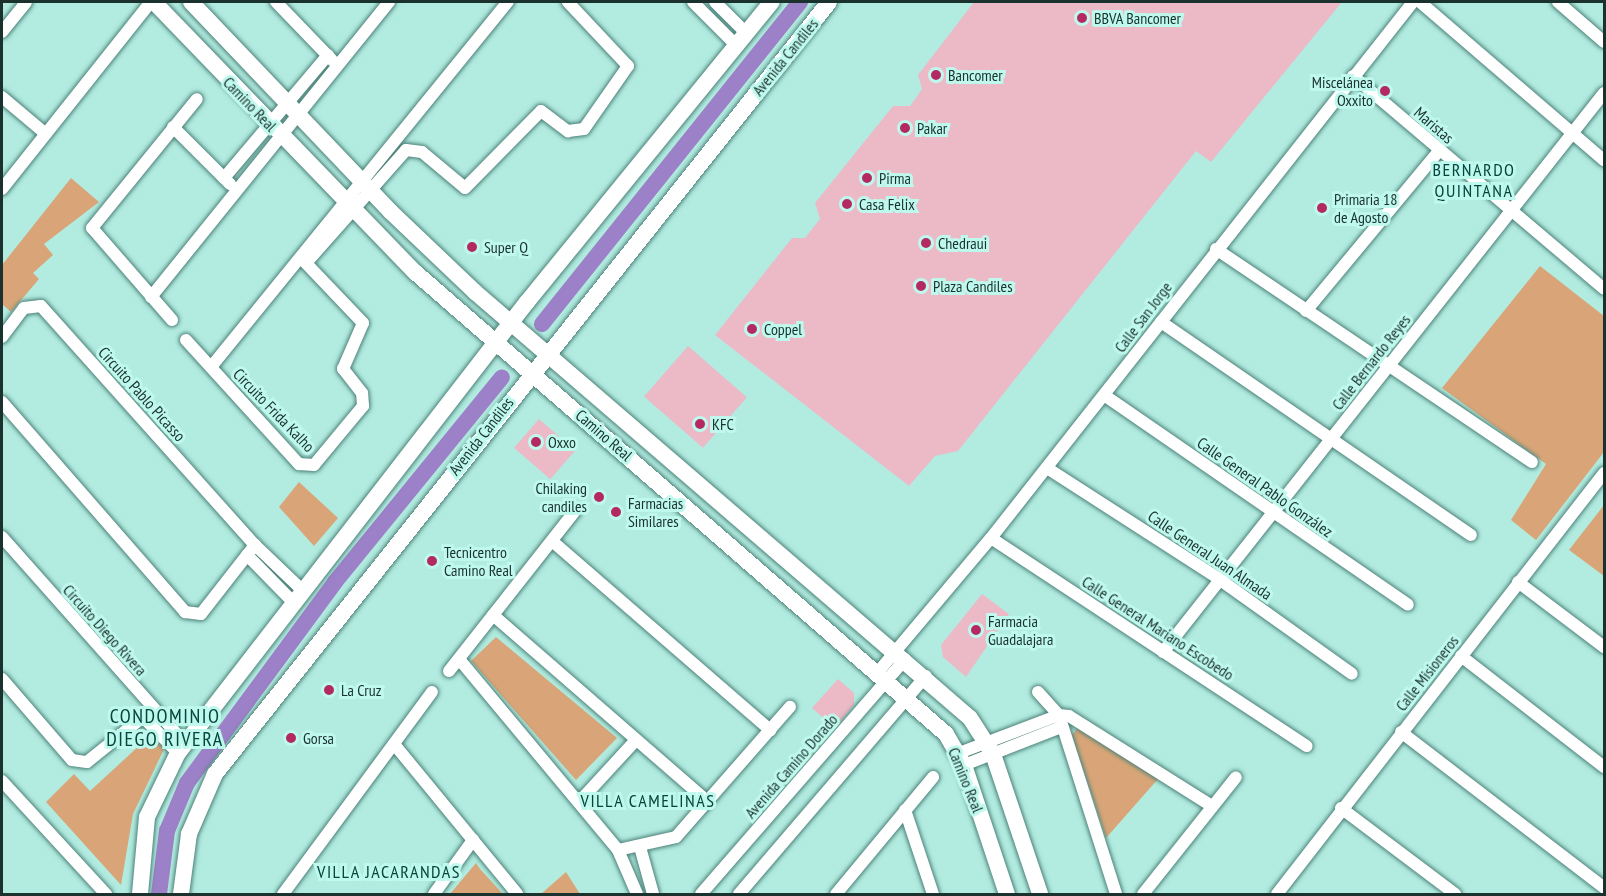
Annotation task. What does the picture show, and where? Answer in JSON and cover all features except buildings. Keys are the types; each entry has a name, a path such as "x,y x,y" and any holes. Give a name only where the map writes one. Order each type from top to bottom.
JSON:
{"street":[{"path":"2,32 26,2"},
{"path":"2,189 153,2"},
{"name":"Camino Real","path":"153,2 348,204 496,343 908,697 961,759 1007,894"},
{"name":"Camino Real","path":"191,2 364,184 511,322 926,676 970,718 990,748 1040,894"},
{"path":"276,2 337,65"},
{"path":"292,109 337,65 389,2"},
{"path":"364,184 508,2"},
{"path":"364,184 411,148 422,152 457,185 472,185 541,111 568,131 584,129 626,74 628,66 568,2"},
{"path":"693,2 741,39"},
{"path":"715,2 741,39"},
{"path":"140,894 147,817 182,748 296,595 511,322 772,2"},
{"name":"Avenida Candiles","path":"181,894 189,834 215,774 531,373 830,2"},
{"name":"Calle San Jorge","path":"901,655 1216,249 1413,2"},
{"path":"1420,2 1605,160"},
{"path":"1558,2 1605,42"},
{"path":"151,297 236,190 328,55"},
{"name":"Maristas","path":"1353,76 1438,152 1605,289"},
{"name":"Calle Bernardo Reyes","path":"1163,652 1605,93"},
{"path":"2,97 46,134"},
{"path":"172,320 92,228 197,99"},
{"path":"173,127 236,190"},
{"path":"224,178 275,130"},
{"path":"1306,310 1438,152"},
{"name":"Circuito Frida Kalho","path":"211,367 364,184"},
{"path":"1216,249 1388,368 1532,462"},
{"name":"Circuito Frida Kalho","path":"186,340 299,464 314,465 363,406 362,393 343,369 363,323 302,260"},
{"name":"Circuito Pablo Picasso","path":"2,337 24,308 41,306 251,550 296,595"},
{"path":"1161,322 1470,535"},
{"name":"Calle General Pablo González","path":"1104,395 1408,605"},
{"path":"2,402 185,612 201,614 251,550"},
{"name":"Calle General Juan Almada","path":"1047,468 1219,579 1352,674"},
{"name":"Calle Misioneros","path":"1284,892 1341,808 1605,473"},
{"path":"449,671 575,511"},
{"name":"Circuito Diego Rivera","path":"2,537 182,748"},
{"name":"Calle General Mariano Escobedo","path":"991,538 1307,746"},
{"path":"552,541 770,730"},
{"path":"1518,582 1605,647"},
{"path":"493,615 707,801"},
{"name":"Avenida Camino Dorado","path":"702,894 882,675 901,655"},
{"path":"1461,656 1605,767"},
{"path":"459,658 618,850 637,894"},
{"path":"739,894 926,676"},
{"path":"2,679 72,760 87,762 143,717 182,748"},
{"path":"283,894 432,692"},
{"path":"1038,692 1060,721 1116,894"},
{"path":"618,850 671,841 790,707"},
{"path":"961,759 1060,721 1078,720 1212,806"},
{"path":"1401,732 1605,888"},
{"path":"579,802 636,740"},
{"path":"394,744 517,894"},
{"path":"836,894 933,777"},
{"path":"1143,894 1236,777"},
{"path":"2,781 106,894"},
{"path":"1341,808 1455,894"},
{"path":"905,810 933,894"},
{"path":"434,894 473,840"},
{"path":"640,847 653,894"}],"shaded area":[{"path":"71,178 99,202 44,244 53,255 33,273 39,279 11,312 2,304 2,265"},
{"path":"1540,266 1604,316 1604,452 1536,540 1511,520 1546,464 1442,388"},
{"path":"299,482 338,518 314,546 279,507"},
{"path":"1604,505 1604,576 1569,550"},
{"path":"496,637 617,738 576,780 471,661"},
{"path":"1080,725 1158,779 1106,838 1072,735"},
{"path":"153,733 166,745 133,814 121,885 46,802 74,774 90,791"},
{"path":"476,863 480,869 503,894 450,894"},
{"path":"566,872 580,894 541,894"}],"waterway":[{"path":"542,324 800,2"},
{"path":"159,894 167,831 187,783 335,582 502,377"}],"place":[{"name":"BBVA Bancomer","path":"1082,18"},
{"name":"Bancomer","path":"936,75"},
{"name":"Miscelánea Oxxito","path":"1385,91"},
{"name":"Pakar","path":"905,128"},
{"name":"Pirma","path":"867,178"},
{"name":"Casa Felix","path":"847,204"},
{"name":"Primaria 18 de Agosto","path":"1322,208"},
{"name":"Chedraui","path":"926,243"},
{"name":"Super Q","path":"472,247"},
{"name":"Plaza Candiles","path":"921,286"},
{"name":"Coppel","path":"752,329"},
{"name":"KFC","path":"700,424"},
{"name":"Oxxo","path":"536,442"},
{"name":"Chilaking candiles","path":"599,497"},
{"name":"Farmacias Similares","path":"616,512"},
{"name":"Tecnicentro Camino Real","path":"432,561"},
{"name":"Farmacia Guadalajara","path":"976,630"},
{"name":"La Cruz","path":"329,690"},
{"name":"Gorsa","path":"291,738"}],"district":[{"name":"BERNARDO QUINTANA","path":"1474,181"},
{"name":"CONDOMINIO DIEGO RIVERA","path":"165,728"},
{"name":"VILLA CAMELINAS","path":"648,801"},
{"name":"VILLA JACARANDAS","path":"389,872"}]}
